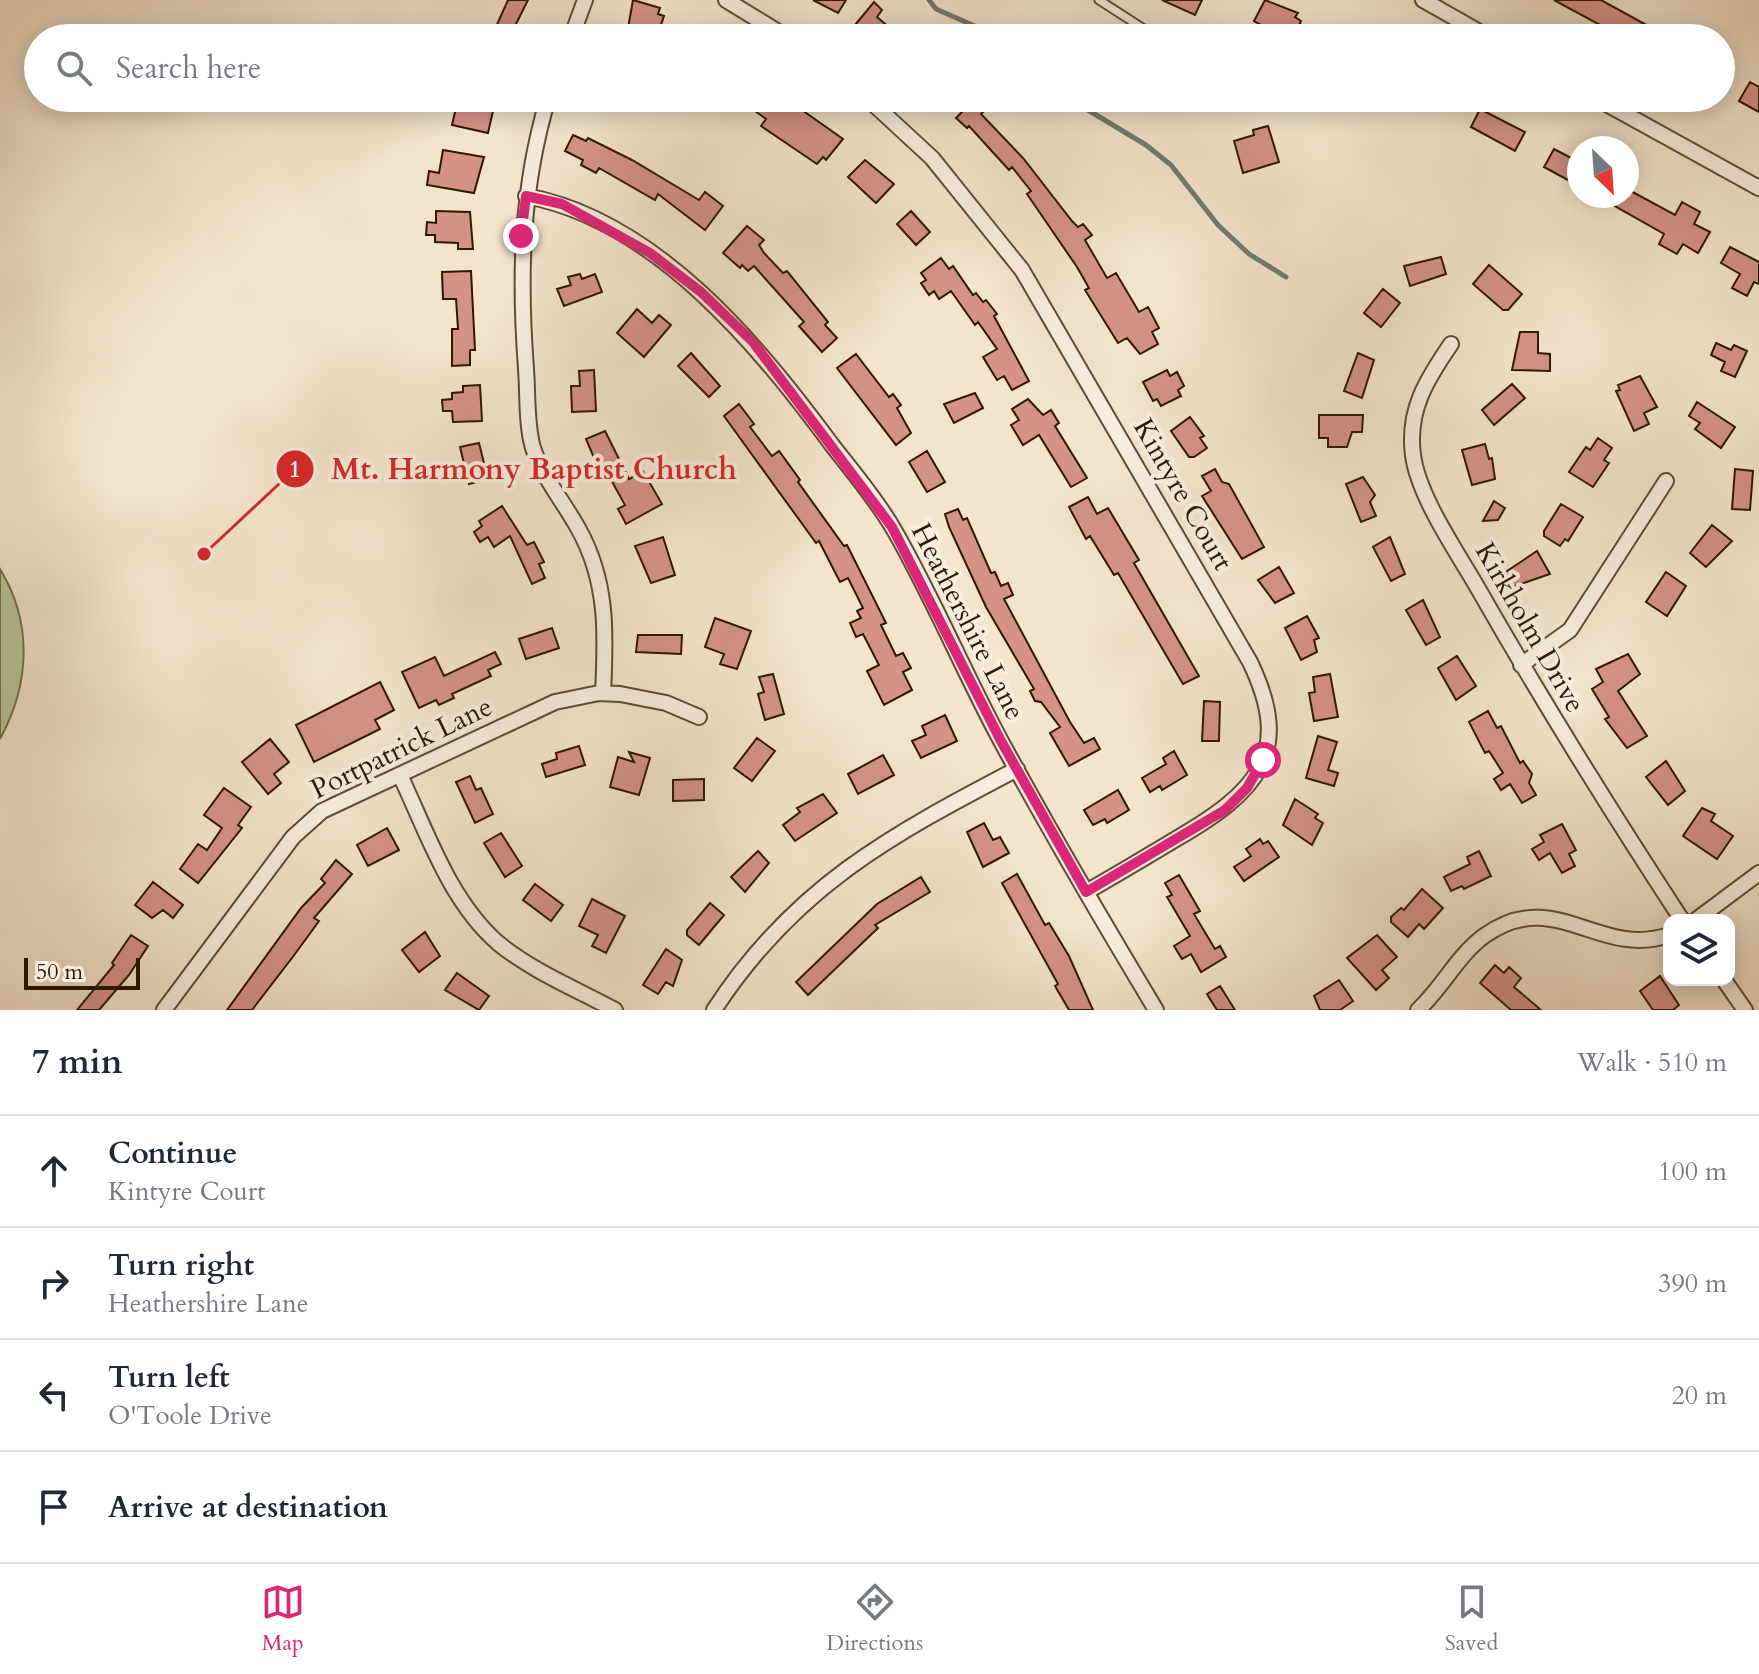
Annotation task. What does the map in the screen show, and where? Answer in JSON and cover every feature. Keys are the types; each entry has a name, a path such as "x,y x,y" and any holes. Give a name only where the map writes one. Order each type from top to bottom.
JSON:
{"street":[{"path":"576,24 585,0"},
{"path":"726,0 765,24"},
{"path":"1423,0 1465,24"},
{"path":"545,112 526,196 520,271 530,432 539,464 586,544 602,588 607,625 603,693"},
{"name":"Kintyre Court","path":"882,112 932,158 1022,270 1250,662 1266,700 1269,714 1263,760 1237,800 1086,892"},
{"path":"1621,112 1759,188"},
{"name":"Heathershire Lane","path":"526,196 562,204 650,253 701,292 753,342 892,527 1017,769 1156,1010"},
{"name":"Kirkholm Drive","path":"1451,344 1420,393 1413,412 1413,458 1437,515 1521,665 1678,914"},
{"path":"1521,665 1570,630 1666,481"},
{"name":"Portpatrick Lane","path":"164,1010 302,828 322,811 539,708 603,693 645,698 699,717"},
{"path":"714,1010 764,944 832,877 889,837 1017,769"},
{"path":"400,775 445,873 484,929 519,958 615,1010"},
{"path":"1704,914 1759,873"},
{"path":"1422,1009 1472,945 1511,922 1544,917 1565,919 1598,934 1640,942 1663,936"},
{"path":"1728,986 1745,1010"}],"lane":[{"path":"1099,0 1136,24"}],"green space":[{"path":"0,569 18,611 24,654 17,697 0,739"}],"building":[{"path":"508,0 528,0 516,24 497,24"},
{"path":"633,0 660,8 658,14 664,16 661,24 629,24"},
{"path":"813,0 846,0 838,13"},
{"path":"1162,0 1202,0 1195,15"},
{"path":"1265,0 1298,13 1295,17 1301,21 1300,24 1259,24 1254,21"},
{"path":"1554,0 1601,0 1645,24 1598,24"},
{"path":"874,2 882,10 877,17 885,24 856,24"},
{"path":"1750,82 1759,87 1759,112 1739,101"},
{"path":"455,112 493,112 488,133 452,125"},
{"path":"756,112 805,112 843,139 826,160 823,157 817,164 761,126 766,119"},
{"path":"962,112 983,112 981,114 1023,158 1072,221 1078,227 1083,224 1092,235 1085,240 1107,278 1116,273 1139,312 1148,307 1159,328 1152,332 1158,344 1140,354 1127,338 1118,343 1085,290 1089,288 1077,267 1027,194 1031,191 1012,167 1009,170 969,126 967,128 956,118"},
{"path":"1478,112 1486,112 1525,132 1515,151 1471,127"},
{"path":"1268,126 1279,162 1243,173 1234,141 1254,135 1253,130"},
{"path":"573,135 586,141 588,138 632,160 699,200 705,192 723,206 705,230 658,194 655,200 599,168 596,173 581,165 583,160 565,151"},
{"path":"1554,149 1567,156 1567,179 1544,167"},
{"path":"443,150 484,157 474,193 427,185 429,171 439,173"},
{"path":"865,160 894,184 876,203 848,177"},
{"path":"1639,196 1675,215 1682,202 1700,212 1694,224 1710,232 1698,253 1683,244 1677,254 1659,244 1664,234 1618,208 1639,208"},
{"path":"436,211 470,212 473,249 458,249 458,243 435,242 435,235 426,235 427,222 436,223"},
{"path":"911,211 930,232 916,245 897,224"},
{"path":"747,226 764,240 759,245 764,253 783,273 787,271 828,322 825,325 837,338 822,352 799,326 804,322 754,266 748,271 742,265 740,268 723,253"},
{"path":"1730,247 1759,262 1759,284 1754,282 1747,296 1732,288 1740,274 1721,263"},
{"path":"1441,257 1446,274 1410,286 1404,266"},
{"path":"941,258 949,269 953,266 973,295 976,293 983,302 986,300 997,314 994,316 1029,381 1012,390 1004,376 997,380 983,357 997,349 978,322 975,325 951,291 939,299 934,291 929,295 921,283 926,280 921,273"},
{"path":"1489,265 1522,294 1508,310 1503,310 1473,284"},
{"path":"471,271 475,350 470,350 470,365 452,366 452,329 458,329 456,299 443,299 442,272"},
{"path":"580,274 582,279 595,274 602,292 564,306 557,289 571,285 568,277"},
{"path":"1383,289 1400,303 1381,327 1364,313"},
{"path":"637,309 652,323 659,315 671,325 644,357 617,333"},
{"path":"1520,332 1538,332 1538,353 1550,354 1550,371 1512,370"},
{"path":"1716,343 1731,350 1734,345 1747,351 1735,377 1721,371 1725,362 1711,355"},
{"path":"691,353 720,386 709,397 678,366"},
{"path":"1358,353 1374,360 1362,398 1344,391"},
{"path":"856,354 889,397 893,394 901,405 897,408 911,433 896,445 837,368"},
{"path":"594,370 596,411 572,412 571,386 580,386 579,371"},
{"path":"1167,370 1170,376 1177,372 1184,386 1178,390 1181,396 1161,406 1157,399 1153,401 1143,382"},
{"path":"1640,376 1657,407 1644,413 1649,424 1634,431 1616,391 1620,390 1618,385"},
{"path":"1512,384 1525,398 1494,425 1482,410"},
{"path":"480,385 482,421 453,422 452,411 443,411 442,400 452,399 452,393 463,392 463,386"},
{"path":"975,393 983,408 954,423 944,404"},
{"path":"1028,399 1043,415 1051,410 1059,423 1055,426 1087,478 1071,487 1039,435 1023,445 1011,425 1019,420 1012,409"},
{"path":"1697,402 1735,427 1721,448 1695,429 1700,423 1689,416"},
{"path":"739,404 754,424 750,427 772,456 779,451 844,546 847,545 886,623 881,625 896,656 903,653 911,668 903,672 912,690 884,705 867,671 879,665 863,634 856,637 850,623 861,618 857,611 863,608 848,578 840,582 819,541 816,543 724,416"},
{"path":"1319,415 1363,415 1362,432 1352,432 1347,447 1328,447 1328,438 1319,438"},
{"path":"1190,417 1204,436 1200,438 1207,448 1194,457 1189,457 1171,431"},
{"path":"605,431 629,479 643,471 662,504 626,524 618,509 625,505 605,469 600,472 586,439"},
{"path":"1598,438 1612,448 1604,460 1609,463 1593,487 1569,472 1586,447 1590,450"},
{"path":"479,443 488,479 469,484 460,447"},
{"path":"1485,444 1489,459 1492,458 1495,479 1472,485 1462,450"},
{"path":"927,451 945,482 927,492 909,462"},
{"path":"1215,469 1222,482 1229,484 1264,547 1242,559 1202,496 1211,491 1202,476"},
{"path":"1735,469 1753,471 1750,510 1732,509"},
{"path":"1363,477 1375,495 1370,502 1376,516 1361,522 1346,484"},
{"path":"1088,497 1097,514 1108,508 1139,560 1134,563 1199,676 1183,684 1118,573 1114,575 1090,536 1086,539 1069,507"},
{"path":"1494,501 1505,508 1498,520 1483,521"},
{"path":"1561,504 1583,517 1568,541 1565,539 1560,546 1544,536 1544,531"},
{"path":"502,506 527,545 534,542 544,562 539,564 545,578 532,584 510,536 494,547 488,537 480,542 474,532 482,526 479,521"},
{"path":"958,509 963,520 967,518 991,573 995,572 1001,586 1008,583 1013,595 1004,599 1070,722 1084,743 1094,738 1100,749 1069,766 1050,733 1060,727 1041,702 1035,701 1030,691 1034,689 986,607 949,527 945,514"},
{"path":"1712,525 1732,541 1706,567 1690,553"},
{"path":"663,537 675,575 651,583 635,546"},
{"path":"1390,537 1405,574 1391,581 1373,547"},
{"path":"1537,551 1550,574 1512,587 1504,573"},
{"path":"1279,567 1294,593 1275,603 1258,580"},
{"path":"1666,572 1686,586 1667,616 1646,602"},
{"path":"1423,600 1440,637 1426,645 1406,610"},
{"path":"1307,616 1319,638 1314,640 1317,652 1301,660 1285,628"},
{"path":"715,618 751,631 737,669 720,664 724,654 705,647"},
{"path":"552,628 559,648 526,659 519,639"},
{"path":"638,635 682,635 681,654 636,652"},
{"path":"495,652 501,664 488,670 491,676 452,694 454,698 439,705 436,700 419,708 402,672 435,657 444,676"},
{"path":"1628,654 1640,674 1618,691 1647,736 1627,748 1605,719 1609,717 1592,689 1603,682 1596,669"},
{"path":"1457,656 1476,686 1456,700 1438,668"},
{"path":"773,674 784,714 765,720 758,694 764,692 759,677"},
{"path":"1330,674 1338,717 1314,721 1309,693 1315,692 1313,677"},
{"path":"380,682 394,710 375,720 380,729 314,762 296,725"},
{"path":"1204,701 1220,702 1219,741 1202,741"},
{"path":"1488,711 1497,728 1501,726 1520,763 1523,761 1532,774 1529,783 1536,795 1522,803 1510,784 1501,790 1494,779 1503,773 1489,751 1485,753 1469,722"},
{"path":"945,715 957,741 921,758 912,741 926,735 922,726"},
{"path":"1318,736 1337,742 1328,770 1338,773 1334,786 1306,778"},
{"path":"757,738 775,751 752,781 734,768"},
{"path":"270,739 289,762 274,774 281,783 268,794 242,762"},
{"path":"579,746 585,765 546,777 542,764 557,759 556,753"},
{"path":"1174,751 1187,775 1162,790 1160,786 1150,792 1142,778 1166,764 1163,758"},
{"path":"629,752 650,758 639,795 610,787 618,757 634,762"},
{"path":"883,755 894,775 858,794 848,774"},
{"path":"1666,761 1685,791 1668,805 1646,777"},
{"path":"470,776 476,790 481,788 493,814 475,823 456,782"},
{"path":"704,779 704,800 673,801 673,780"},
{"path":"224,788 251,807 238,825 242,828 198,883 180,869 198,844 207,850 222,828 204,815"},
{"path":"1118,790 1129,810 1107,823 1105,819 1093,825 1084,810"},
{"path":"823,794 837,813 795,841 783,825 800,812 797,808"},
{"path":"1295,799 1318,814 1315,818 1323,823 1312,845 1283,825"},
{"path":"1702,808 1715,814 1711,821 1733,836 1717,859 1683,836"},
{"path":"984,823 993,840 1000,837 1009,853 983,867 967,832"},
{"path":"1562,824 1576,850 1569,854 1575,866 1562,873 1550,853 1539,860 1532,849 1544,842 1540,835"},
{"path":"387,828 399,850 368,866 357,845"},
{"path":"501,833 522,866 505,877 484,843"},
{"path":"1260,839 1263,844 1268,841 1279,857 1244,881 1234,867 1251,856 1246,849"},
{"path":"758,851 769,863 745,892 731,877"},
{"path":"1479,851 1491,876 1464,889 1462,886 1451,891 1444,877 1470,864 1467,857"},
{"path":"336,860 352,874 314,918 319,921 252,1010 227,1010 301,908 325,883 321,879"},
{"path":"1017,874 1045,925 1049,923 1069,956 1093,1010 1069,1010 1055,986 1058,984 1002,883"},
{"path":"1179,875 1200,911 1194,914 1215,949 1220,946 1226,957 1201,972 1191,954 1182,959 1174,946 1190,936 1167,897 1172,895 1165,883"},
{"path":"921,877 930,892 875,925 878,928 808,995 796,982 877,904"},
{"path":"153,882 183,905 173,918 163,910 152,918 135,905"},
{"path":"535,884 563,905 551,921 523,900"},
{"path":"1422,889 1443,908 1424,929 1419,924 1408,937 1391,922 1391,917 1401,908 1404,910"},
{"path":"592,899 625,916 606,953 592,946 598,935 579,926"},
{"path":"710,903 724,915 699,945 687,935 687,930"},
{"path":"425,932 440,956 419,972 402,950"},
{"path":"131,935 148,946 129,975 99,1010 77,1010 114,965 112,963"},
{"path":"1377,935 1397,957 1382,970 1389,978 1376,990 1347,958"},
{"path":"666,949 682,960 673,986 666,982 658,994 643,985"},
{"path":"1495,965 1504,973 1509,967 1521,978 1514,987 1541,1010 1511,1010 1480,983"},
{"path":"457,973 489,996 479,1010 445,990"},
{"path":"1660,976 1663,986 1667,986 1679,1005 1673,1010 1653,1010 1640,991"},
{"path":"1339,980 1353,1001 1340,1010 1320,1010 1314,996"},
{"path":"1220,986 1235,1010 1217,1010 1207,994"}],"waterway":[{"path":"929,0 936,9 970,24"},
{"path":"1091,112 1146,145 1171,165 1218,225 1249,254 1286,277"}],"place":[{"name":"Mt. Harmony Baptist Church","path":"204,554"}],"route":[{"path":"521,236 526,196 562,204 600,223 678,273 753,342 892,527 1001,741 1086,892 1225,810 1247,788 1263,760"}]}
